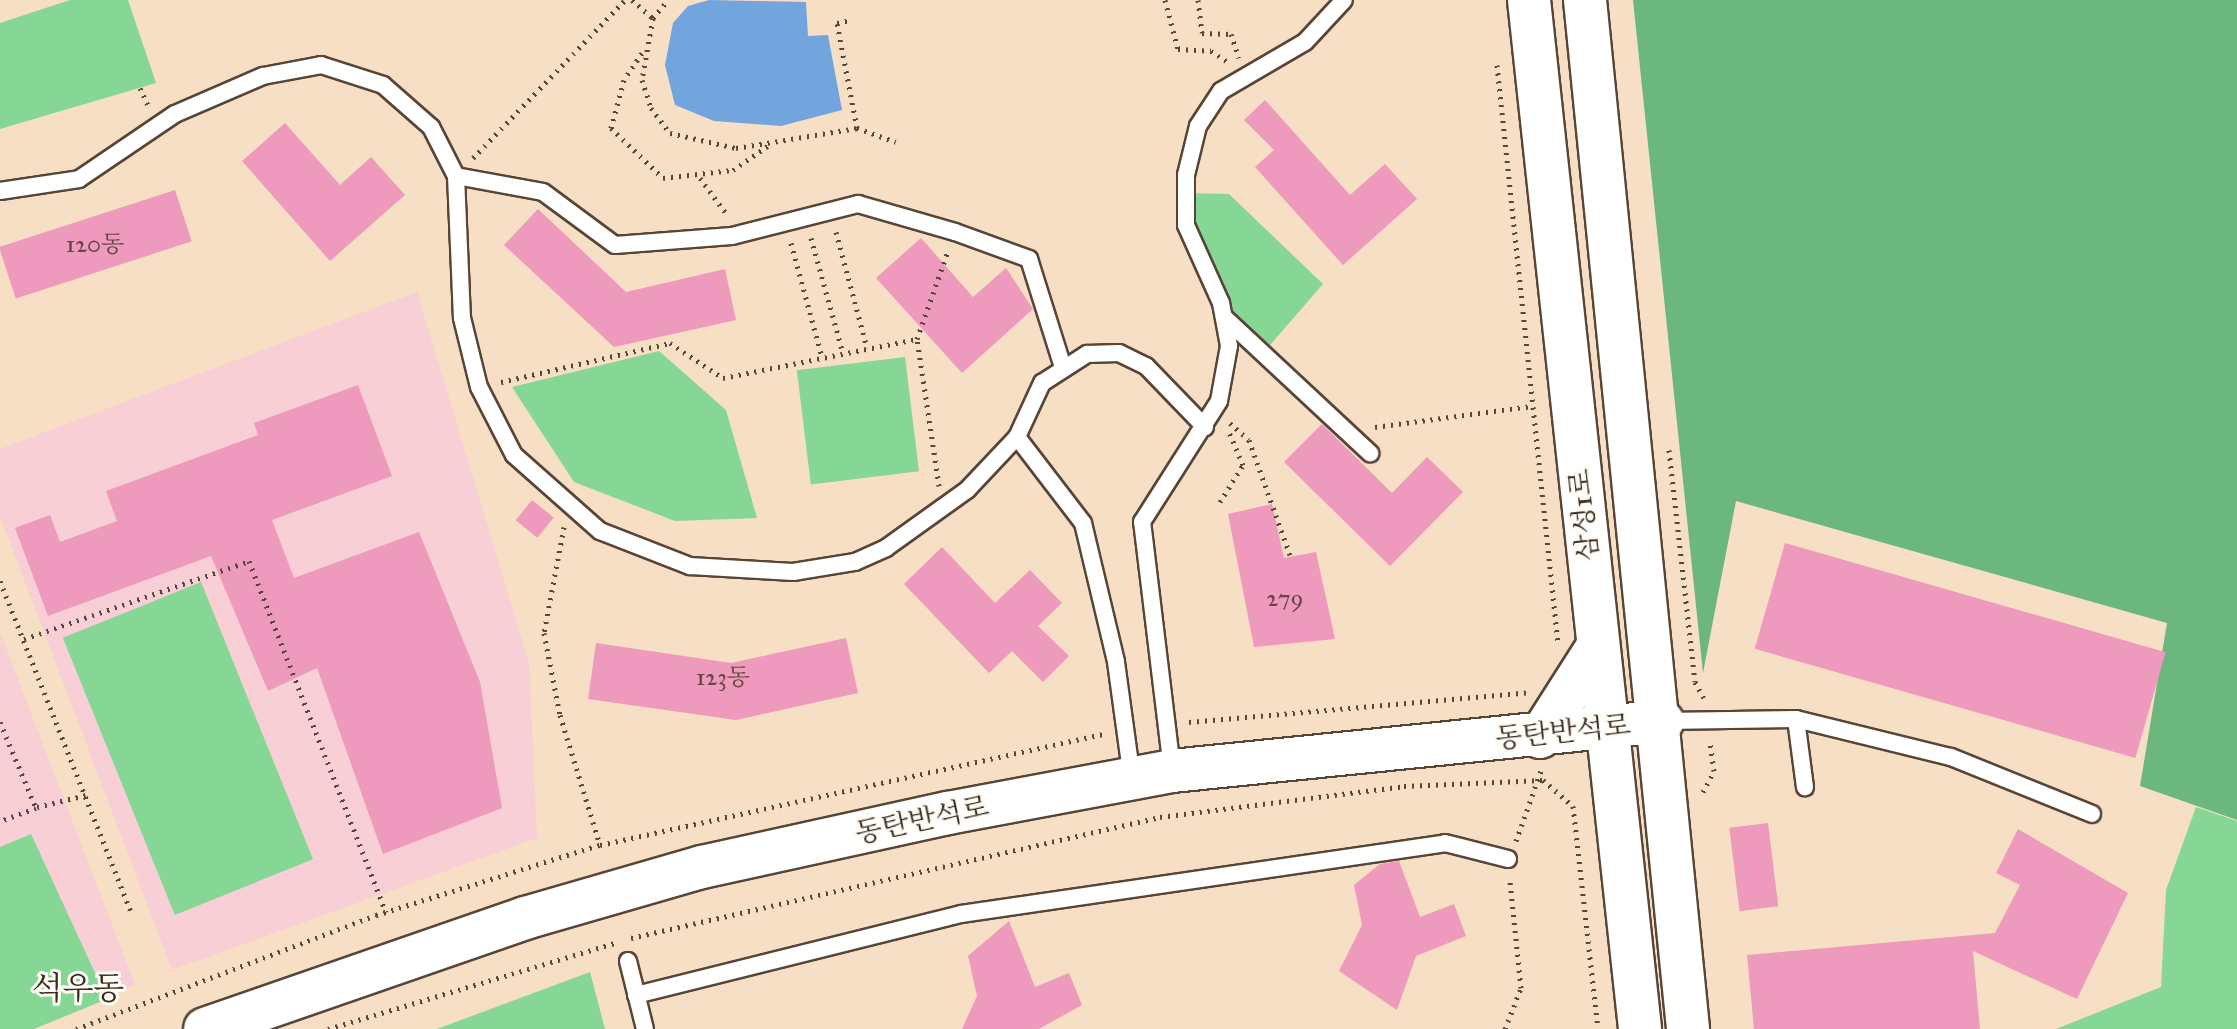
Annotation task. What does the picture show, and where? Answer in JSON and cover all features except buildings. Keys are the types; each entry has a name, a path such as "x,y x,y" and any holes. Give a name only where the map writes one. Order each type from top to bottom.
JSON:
{"street":[{"name":"삼성1로","path":"1529,0 1640,1029"},
{"name":"삼성1로","path":"1585,0 1662,721 1662,794 1688,1029"},
{"path":"1540,737 1598,646"},
{"name":"동탄반석로","path":"205,1029 476,932 702,867 1172,771 1540,737 1662,721"}],"lane":[{"path":"1172,771 1142,522 1205,427 1226,378 1224,317 1186,225 1184,193 1208,105 1245,74 1305,42 1344,0"},
{"path":"0,191 79,179 175,114 263,76 321,65 372,80 409,105 439,139 456,176 462,318 479,387 514,455 567,507 656,558 793,572 855,562 942,510 1017,437 1027,405 1062,364 1119,353 1167,383 1205,427"},
{"path":"456,176 543,192 615,245 740,234 858,204 955,232 1029,259 1062,364"},
{"path":"1224,317 1370,453"},
{"path":"1017,437 1083,523 1116,662 1132,779"},
{"path":"1662,721 1796,719 1951,757 2092,814"},
{"path":"1796,719 1805,787"},
{"path":"636,995 961,914 1445,843 1508,859"},
{"path":"628,961 645,1029"}],"path":[{"path":"456,176 625,0"},
{"path":"632,0 653,18"},
{"path":"668,0 653,18 643,52 624,80 611,128 663,178 700,178 733,170 770,144"},
{"path":"1165,0 1178,49 1211,51 1245,74"},
{"path":"1198,0 1202,33 1231,34 1245,74"},
{"path":"850,20 837,23 857,128"},
{"path":"1495,47 1556,657"},
{"path":"643,52 651,108 670,133 700,144 770,144 857,128 896,142"},
{"path":"700,178 740,234"},
{"path":"830,211 867,348"},
{"path":"805,218 843,353"},
{"path":"786,223 822,357"},
{"path":"942,510 917,339 955,232"},
{"path":"479,387 670,343 723,378 917,339"},
{"path":"1347,431 1533,406"},
{"path":"1220,502 1243,465 1223,416 1249,440 1290,555"},
{"path":"567,507 544,633 560,715 600,845"},
{"path":"24,639 249,561 386,912"},
{"path":"0,581 131,912"},
{"path":"0,722 36,808"},
{"path":"1505,1029 1521,988 1508,859 1543,780"},
{"path":"0,821 86,795"}],"shaded area":[{"path":"417,292 529,663 537,838 172,970 0,516 0,449"},
{"path":"0,632 135,985 34,1029 0,1029"}],"green space":[{"path":"70,0 128,0 156,83 0,129 0,23"},
{"path":"1633,0 2237,0 2237,820 2140,786 2167,623 1736,501 1703,673"},
{"path":"1184,193 1229,194 1323,284 1263,353 1224,317"},
{"path":"659,351 726,410 757,518 675,521 574,482 512,387"},
{"path":"905,357 919,471 811,484 797,370"},
{"path":"201,582 313,859 175,915 63,638"},
{"path":"2196,807 2237,821 2237,1029 2056,1029 2161,987 2166,890"},
{"path":"31,834 107,999 34,1029 0,1029 0,847"},
{"path":"590,972 605,1029 437,1029"}],"water":[{"path":"709,0 806,2 808,36 828,35 842,110 781,126 714,121 675,105 665,65 673,23 688,6"}],"district":[{"name":"석우동","path":"78,989"}]}
